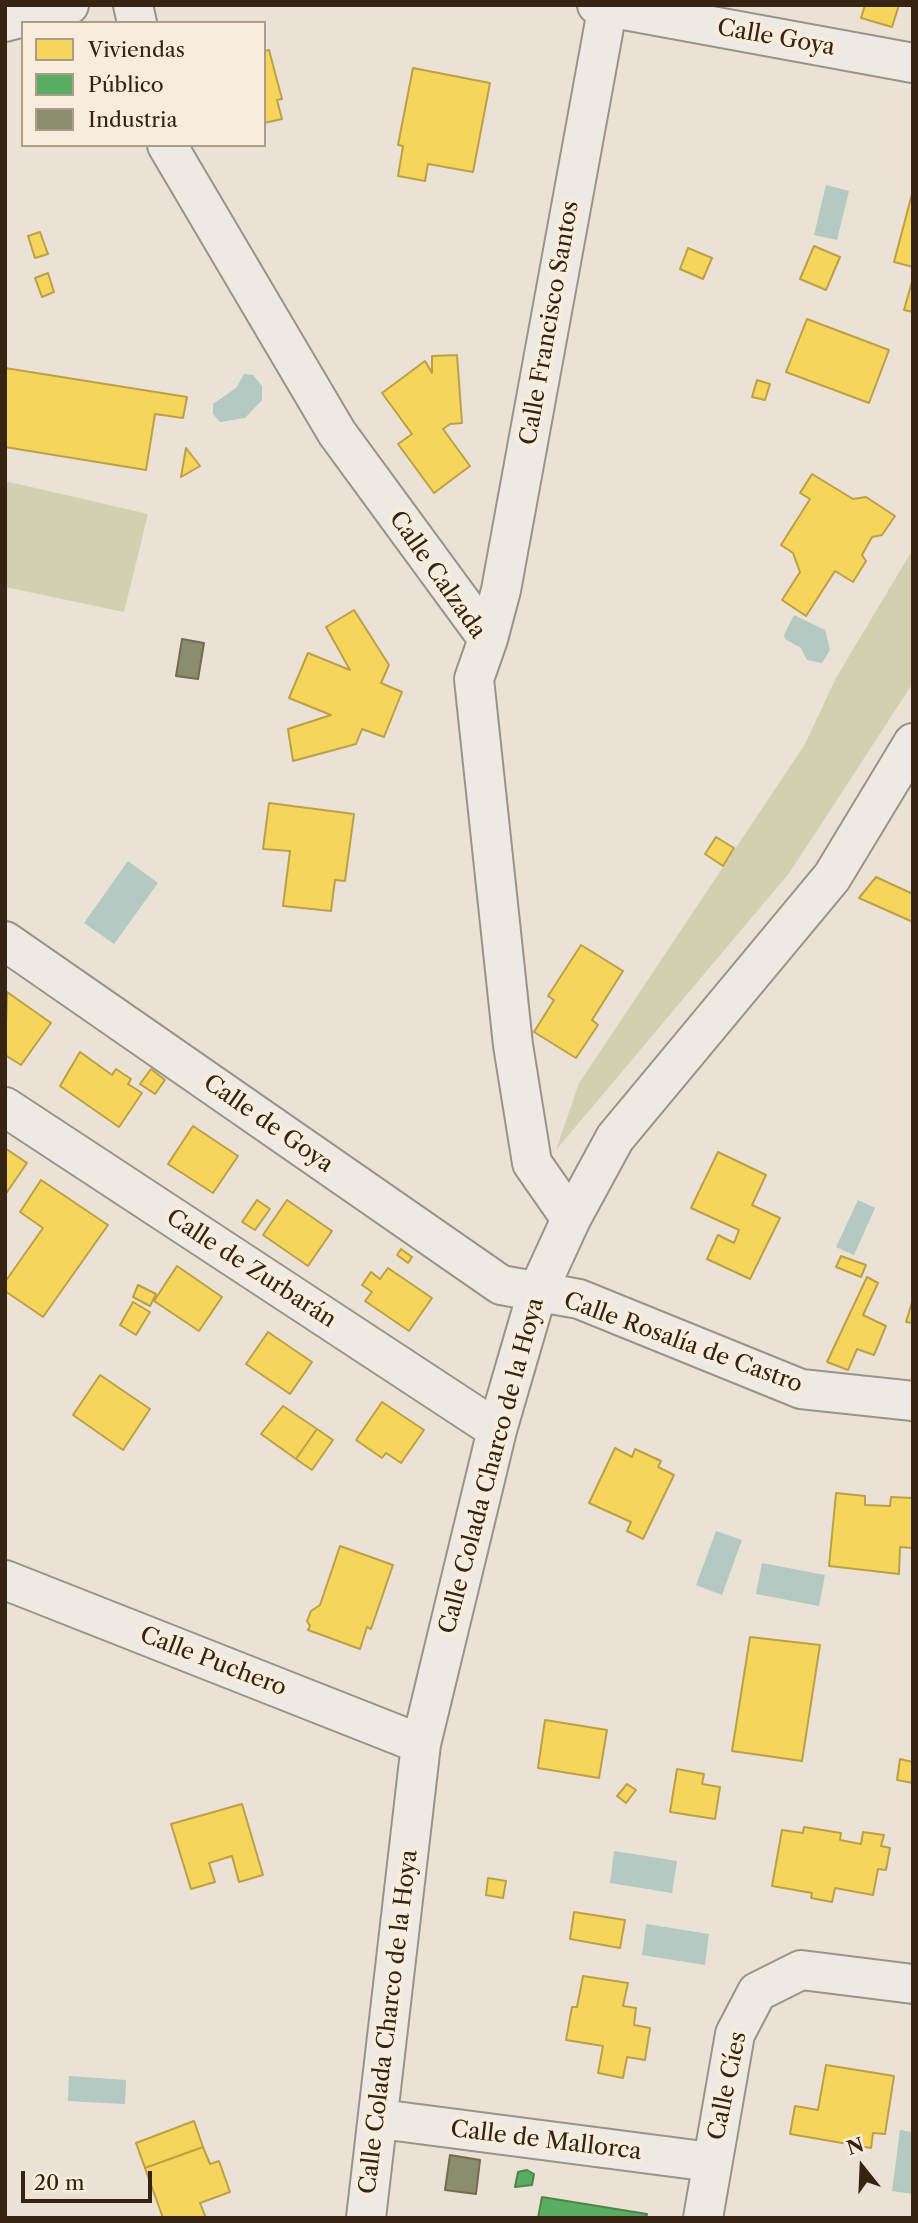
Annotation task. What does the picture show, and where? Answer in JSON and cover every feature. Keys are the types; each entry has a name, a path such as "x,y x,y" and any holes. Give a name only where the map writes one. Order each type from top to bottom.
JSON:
{"street":[{"path":"5,22 69,5"},
{"name":"Calle Goya","path":"604,6 913,63"},
{"name":"Calle Francisco Santos","path":"488,639 503,576 604,6"},
{"name":"Calle Calzada","path":"168,147 337,433 488,639 474,679 513,1045 532,1163 570,1219"},
{"name":"Calle Colada Charco de la Hoya","path":"366,2218 380,2119 421,1744 497,1430 537,1293 570,1219 615,1139 832,877 913,743"},
{"name":"Calle de Goya","path":"5,941 501,1285 537,1293"},
{"name":"Calle de Zurbarán","path":"5,1107 497,1430"},
{"name":"Calle Rosalía de Castro","path":"537,1293 579,1299 801,1389 913,1401"},
{"name":"Calle Puchero","path":"5,1580 421,1744"},
{"name":"Calle Cíes","path":"703,2218 735,2034 757,1992 801,1970 913,1984"},
{"name":"Calle de Mallorca","path":"380,2119 711,2162"}],"shaded area":[{"path":"5,481 148,514 124,612 5,587"},
{"path":"913,549 913,683 790,872 556,1150 579,1083 805,744 836,678"}],"water":[{"path":"826,185 849,191 837,240 814,235"},
{"path":"244,374 253,375 262,386 262,400 245,418 220,422 213,414 213,404 236,388"},
{"path":"794,615 825,630 830,650 822,663 807,660 801,648 785,639 784,635"},
{"path":"128,861 158,883 114,944 84,923"},
{"path":"858,1200 875,1208 854,1255 836,1247"},
{"path":"716,1531 742,1540 722,1595 696,1585"},
{"path":"762,1563 825,1575 819,1606 756,1594"},
{"path":"614,1851 677,1861 672,1893 610,1883"},
{"path":"646,1924 709,1934 705,1965 642,1955"},
{"path":"69,2076 126,2080 125,2104 68,2101"},
{"path":"900,2130 913,2132 913,2194 892,2191"}],"building: Viviendas":[{"path":"865,5 899,5 892,27 861,18"},
{"path":"269,50 282,99 277,100 282,119 266,123 266,51"},
{"path":"413,68 490,83 473,172 428,164 425,181 398,176 403,146 398,145"},
{"path":"913,194 913,267 894,262"},
{"path":"40,232 48,254 35,258 28,236"},
{"path":"814,246 840,257 826,290 800,279"},
{"path":"688,248 712,258 703,279 680,269"},
{"path":"48,273 54,292 42,297 35,278"},
{"path":"913,278 913,312 904,310"},
{"path":"807,319 889,350 869,403 786,372"},
{"path":"457,355 462,423 450,424 443,429 470,466 434,493 398,444 412,434 382,393 425,361 432,373 432,356"},
{"path":"5,368 187,397 183,418 155,414 146,470 5,447"},
{"path":"757,380 770,384 765,400 752,397"},
{"path":"186,448 200,466 181,477"},
{"path":"812,474 853,499 866,497 895,516 882,535 872,537 862,555 866,561 853,582 835,571 806,616 782,600 800,572 793,553 781,545 810,499 800,493"},
{"path":"354,610 389,665 381,683 402,692 384,737 362,729 356,744 293,761 288,729 331,715 289,698 308,653 350,670 326,627"},
{"path":"269,803 354,814 345,881 335,880 331,911 283,906 290,851 263,849"},
{"path":"716,837 734,848 723,866 705,854"},
{"path":"876,877 913,894 913,922 859,898"},
{"path":"581,945 623,971 592,1020 598,1025 576,1058 534,1032 554,1000 548,996"},
{"path":"7,992 51,1023 21,1065 5,1055"},
{"path":"80,1052 112,1075 116,1069 131,1079 128,1084 142,1093 119,1127 60,1086"},
{"path":"151,1069 165,1080 155,1094 140,1084"},
{"path":"193,1126 238,1156 213,1193 168,1164"},
{"path":"5,1148 27,1163 5,1195"},
{"path":"718,1152 766,1175 752,1205 780,1218 750,1279 707,1259 718,1235 734,1243 739,1230 691,1208"},
{"path":"41,1180 108,1225 43,1317 5,1291 5,1282 43,1228 20,1212"},
{"path":"257,1200 270,1209 255,1230 242,1222"},
{"path":"287,1200 332,1231 308,1266 263,1235"},
{"path":"401,1249 412,1257 408,1263 397,1255"},
{"path":"841,1256 866,1265 861,1277 836,1267"},
{"path":"177,1266 222,1297 199,1331 154,1301"},
{"path":"388,1268 432,1298 409,1331 365,1301 372,1292 362,1285 371,1272 380,1279"},
{"path":"867,1277 878,1283 863,1315 886,1326 874,1355 857,1349 848,1370 827,1362"},
{"path":"138,1285 156,1294 150,1306 133,1297"},
{"path":"913,1299 913,1323 906,1322"},
{"path":"133,1302 150,1312 136,1335 120,1325"},
{"path":"268,1332 312,1362 290,1394 246,1364"},
{"path":"100,1375 150,1409 123,1450 73,1415"},
{"path":"382,1402 424,1430 401,1463 386,1453 382,1458 356,1440"},
{"path":"283,1406 317,1429 296,1459 261,1434"},
{"path":"317,1429 333,1440 312,1470 296,1459"},
{"path":"615,1448 632,1457 635,1449 661,1461 658,1467 674,1475 643,1539 627,1531 631,1522 589,1503"},
{"path":"836,1493 865,1496 865,1505 890,1506 891,1497 913,1498 913,1548 900,1547 899,1574 829,1566"},
{"path":"340,1546 393,1565 371,1629 367,1627 360,1649 308,1630 310,1626 307,1621 311,1611 320,1605"},
{"path":"750,1637 820,1645 802,1761 732,1751"},
{"path":"545,1720 607,1730 599,1778 538,1768"},
{"path":"900,1759 913,1762 913,1783 897,1780"},
{"path":"677,1769 704,1774 702,1784 720,1787 715,1819 670,1812"},
{"path":"627,1784 636,1790 626,1803 617,1796"},
{"path":"242,1804 263,1875 239,1882 232,1856 209,1863 215,1882 191,1889 171,1824"},
{"path":"804,1827 841,1833 840,1840 861,1844 863,1832 884,1835 881,1846 890,1848 886,1870 878,1869 873,1895 835,1888 832,1902 811,1898 812,1893 772,1886 782,1830 803,1833"},
{"path":"488,1878 506,1881 503,1898 486,1895"},
{"path":"574,1912 625,1920 620,1948 570,1939"},
{"path":"583,1976 628,1983 623,2006 636,2008 634,2025 650,2028 645,2060 627,2057 623,2078 598,2073 603,2046 566,2040 572,2007 577,2007"},
{"path":"826,2065 894,2076 885,2134 873,2133 871,2148 790,2134 795,2106 818,2110"},
{"path":"194,2121 203,2147 145,2168 136,2143"},
{"path":"203,2147 210,2164 219,2161 230,2192 200,2203 206,2218 163,2218 145,2168"}],"building: Público":[{"path":"527,2170 534,2174 532,2185 515,2187 518,2172"},
{"path":"542,2197 647,2214 646,2218 538,2218"}],"building: Industria":[{"path":"182,639 204,643 198,679 176,676"},
{"path":"450,2155 480,2160 476,2194 445,2190"}]}
